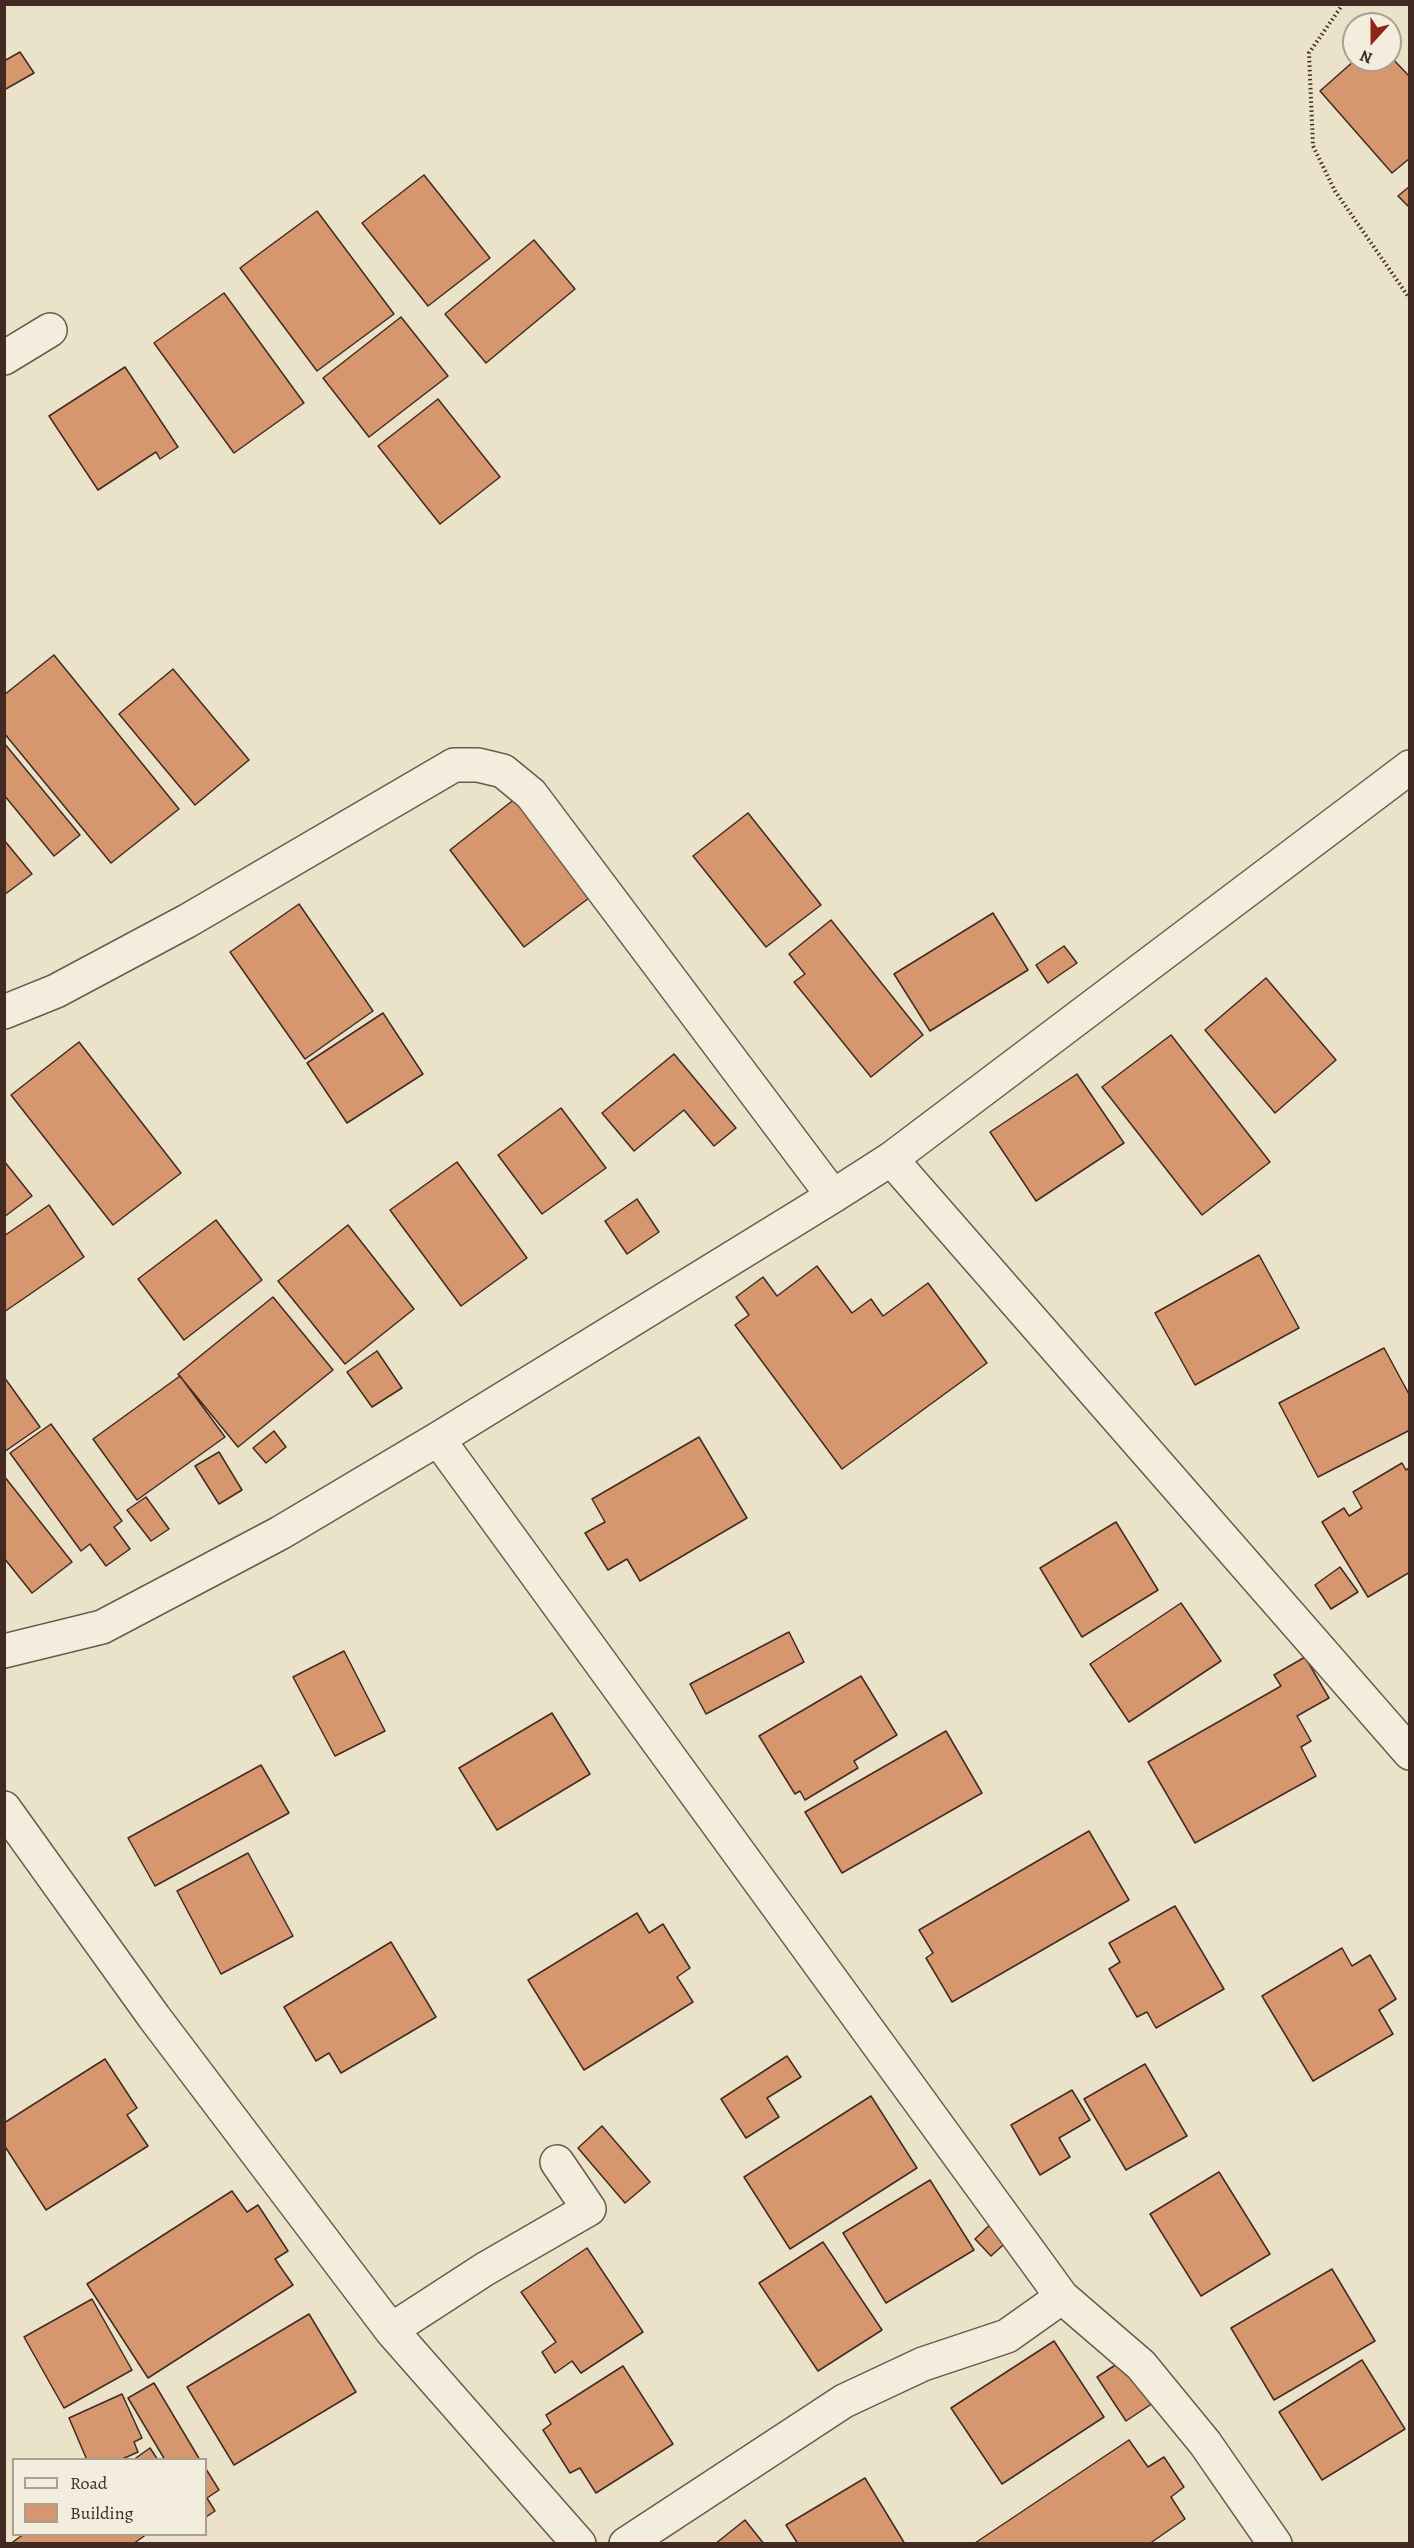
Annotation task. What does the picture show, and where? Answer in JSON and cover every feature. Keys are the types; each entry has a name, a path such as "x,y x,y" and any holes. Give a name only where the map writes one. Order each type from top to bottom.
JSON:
{"street":[{"path":"4,358 51,330"},
{"path":"4,1012 56,991 187,921 454,765 478,765 502,771 531,794 833,1196"},
{"path":"4,1651 102,1627 280,1533 438,1439 833,1196 891,1159 1410,767"},
{"path":"891,1159 1410,1754"},
{"path":"438,1439 1062,2297 1141,2365 1205,2444 1275,2544"},
{"path":"4,1808 154,2017 391,2330 580,2544"},
{"path":"4,1822 35,1869 580,2544"},
{"path":"391,2330 485,2269 589,2209 557,2162"},
{"path":"626,2544 844,2401 923,2364 1007,2336 1062,2297"}],"path":[{"path":"1343,4 1309,53 1313,147 1335,191 1410,299"}],"building":[{"path":"20,52 34,73 4,90 4,61"},
{"path":"1402,69 1410,77 1410,158 1392,173 1320,91 1342,72 1402,72"},
{"path":"424,175 490,258 428,306 362,223"},
{"path":"1410,186 1410,208 1398,196"},
{"path":"317,211 394,314 317,371 240,268"},
{"path":"534,240 575,289 486,363 445,314"},
{"path":"224,293 304,403 234,453 154,343"},
{"path":"401,317 448,376 369,437 323,378"},
{"path":"125,367 178,447 160,459 156,452 98,490 49,416"},
{"path":"438,399 500,477 440,524 378,446"},
{"path":"54,655 179,809 111,863 4,733 4,695"},
{"path":"173,669 249,760 195,805 119,714"},
{"path":"4,743 80,835 54,856 4,795"},
{"path":"521,794 597,892 524,947 450,850"},
{"path":"748,813 821,905 766,947 693,856"},
{"path":"4,840 32,874 4,895"},
{"path":"299,904 373,1011 305,1059 230,952"},
{"path":"993,913 1028,970 930,1031 894,974"},
{"path":"831,920 923,1035 871,1077 794,982 805,974 789,954"},
{"path":"1064,946 1077,963 1048,983 1036,965"},
{"path":"1266,978 1336,1060 1275,1113 1205,1030"},
{"path":"383,1013 423,1074 347,1123 307,1063"},
{"path":"1171,1035 1270,1162 1202,1215 1102,1087"},
{"path":"79,1042 181,1173 113,1225 11,1095"},
{"path":"674,1054 736,1128 714,1146 684,1110 634,1151 602,1113"},
{"path":"1077,1074 1124,1143 1036,1201 990,1132"},
{"path":"561,1108 606,1168 542,1214 498,1155"},
{"path":"4,1161 32,1196 4,1217"},
{"path":"457,1162 527,1258 461,1306 390,1210"},
{"path":"637,1199 659,1232 627,1254 605,1221"},
{"path":"49,1205 84,1257 4,1312 4,1236"},
{"path":"216,1220 262,1280 184,1340 138,1279"},
{"path":"348,1225 414,1309 345,1364 278,1281"},
{"path":"1259,1255 1299,1328 1195,1385 1155,1313"},
{"path":"817,1266 852,1313 871,1299 883,1316 928,1283 987,1363 842,1469 735,1325 749,1315 736,1297 763,1277 777,1296"},
{"path":"273,1297 333,1370 238,1447 178,1374"},
{"path":"1384,1348 1410,1396 1410,1430 1318,1477 1279,1403"},
{"path":"377,1351 402,1388 372,1407 347,1372"},
{"path":"180,1376 225,1437 137,1500 93,1439"},
{"path":"4,1377 40,1427 4,1452"},
{"path":"51,1424 122,1521 114,1527 130,1549 106,1566 90,1544 81,1551 10,1453"},
{"path":"274,1431 286,1447 266,1463 253,1448"},
{"path":"699,1437 747,1518 640,1581 627,1559 608,1570 585,1533 605,1522 592,1499"},
{"path":"219,1452 242,1490 219,1504 195,1466"},
{"path":"1402,1463 1406,1470 1410,1467 1410,1572 1368,1597 1322,1522 1344,1508 1349,1516 1362,1508 1353,1492"},
{"path":"4,1476 72,1562 32,1593 4,1558"},
{"path":"146,1497 169,1529 151,1541 127,1510"},
{"path":"1116,1522 1158,1590 1082,1637 1040,1568"},
{"path":"1340,1567 1358,1592 1331,1609 1315,1585"},
{"path":"1181,1603 1221,1661 1129,1722 1090,1664"},
{"path":"789,1632 804,1662 706,1714 690,1684"},
{"path":"344,1651 385,1731 335,1756 293,1677"},
{"path":"1305,1657 1329,1698 1297,1716 1311,1741 1301,1747 1316,1776 1195,1843 1148,1762 1281,1686 1274,1675"},
{"path":"861,1676 897,1735 854,1761 858,1768 805,1800 800,1791 795,1794 759,1736"},
{"path":"552,1713 590,1774 497,1830 459,1768"},
{"path":"946,1731 982,1793 842,1873 805,1812"},
{"path":"261,1765 289,1813 155,1886 128,1838"},
{"path":"1089,1831 1129,1900 952,2002 926,1958 933,1953 919,1930"},
{"path":"248,1853 293,1936 221,1974 177,1891"},
{"path":"1175,1906 1224,1989 1156,2028 1147,2012 1137,2017 1109,1969 1120,1962 1109,1943"},
{"path":"637,1913 649,1933 663,1924 690,1968 677,1977 693,2002 584,2070 528,1980"},
{"path":"391,1942 436,2017 341,2073 329,2053 316,2061 284,2007"},
{"path":"1342,1948 1352,1966 1370,1955 1396,1999 1379,2010 1393,2034 1313,2081 1262,1996"},
{"path":"787,2056 801,2077 767,2098 779,2117 746,2138 721,2099"},
{"path":"105,2059 137,2108 127,2115 148,2146 46,2210 4,2145 4,2123"},
{"path":"1145,2064 1187,2136 1126,2170 1084,2099"},
{"path":"1072,2090 1090,2120 1059,2138 1070,2157 1040,2175 1011,2125"},
{"path":"871,2096 917,2168 790,2249 744,2177"},
{"path":"602,2126 650,2182 625,2203 578,2148"},
{"path":"1219,2172 1270,2254 1201,2296 1150,2214"},
{"path":"930,2180 974,2250 886,2303 843,2233"},
{"path":"232,2191 247,2212 258,2205 288,2251 275,2259 293,2285 148,2378 87,2284"},
{"path":"996,2219 1013,2236 991,2256 975,2239"},
{"path":"823,2242 882,2330 818,2371 759,2283"},
{"path":"587,2248 643,2332 581,2373 572,2361 555,2373 542,2352 556,2342 521,2292"},
{"path":"1332,2269 1375,2341 1274,2400 1231,2328"},
{"path":"92,2299 132,2370 64,2408 24,2337"},
{"path":"309,2314 356,2392 234,2465 187,2387"},
{"path":"1054,2341 1104,2417 1002,2484 951,2408"},
{"path":"1123,2360 1153,2403 1126,2421 1097,2377"},
{"path":"1362,2360 1405,2429 1322,2480 1279,2412"},
{"path":"623,2366 673,2444 596,2493 580,2468 570,2473 543,2430 551,2424 546,2415"},
{"path":"154,2383 199,2458 164,2458 128,2398"},
{"path":"122,2394 142,2438 134,2442 138,2452 124,2458 86,2458 69,2418"},
{"path":"1129,2440 1148,2467 1164,2457 1184,2487 1171,2497 1185,2519 1149,2544 975,2543"},
{"path":"150,2448 157,2458 136,2458"},
{"path":"207,2471 219,2490 207,2498"},
{"path":"865,2478 905,2544 798,2544 786,2525"},
{"path":"207,2498 215,2511 207,2516"},
{"path":"745,2520 764,2544 715,2544"},
{"path":"21,2536 144,2536 133,2544 10,2544"}]}
